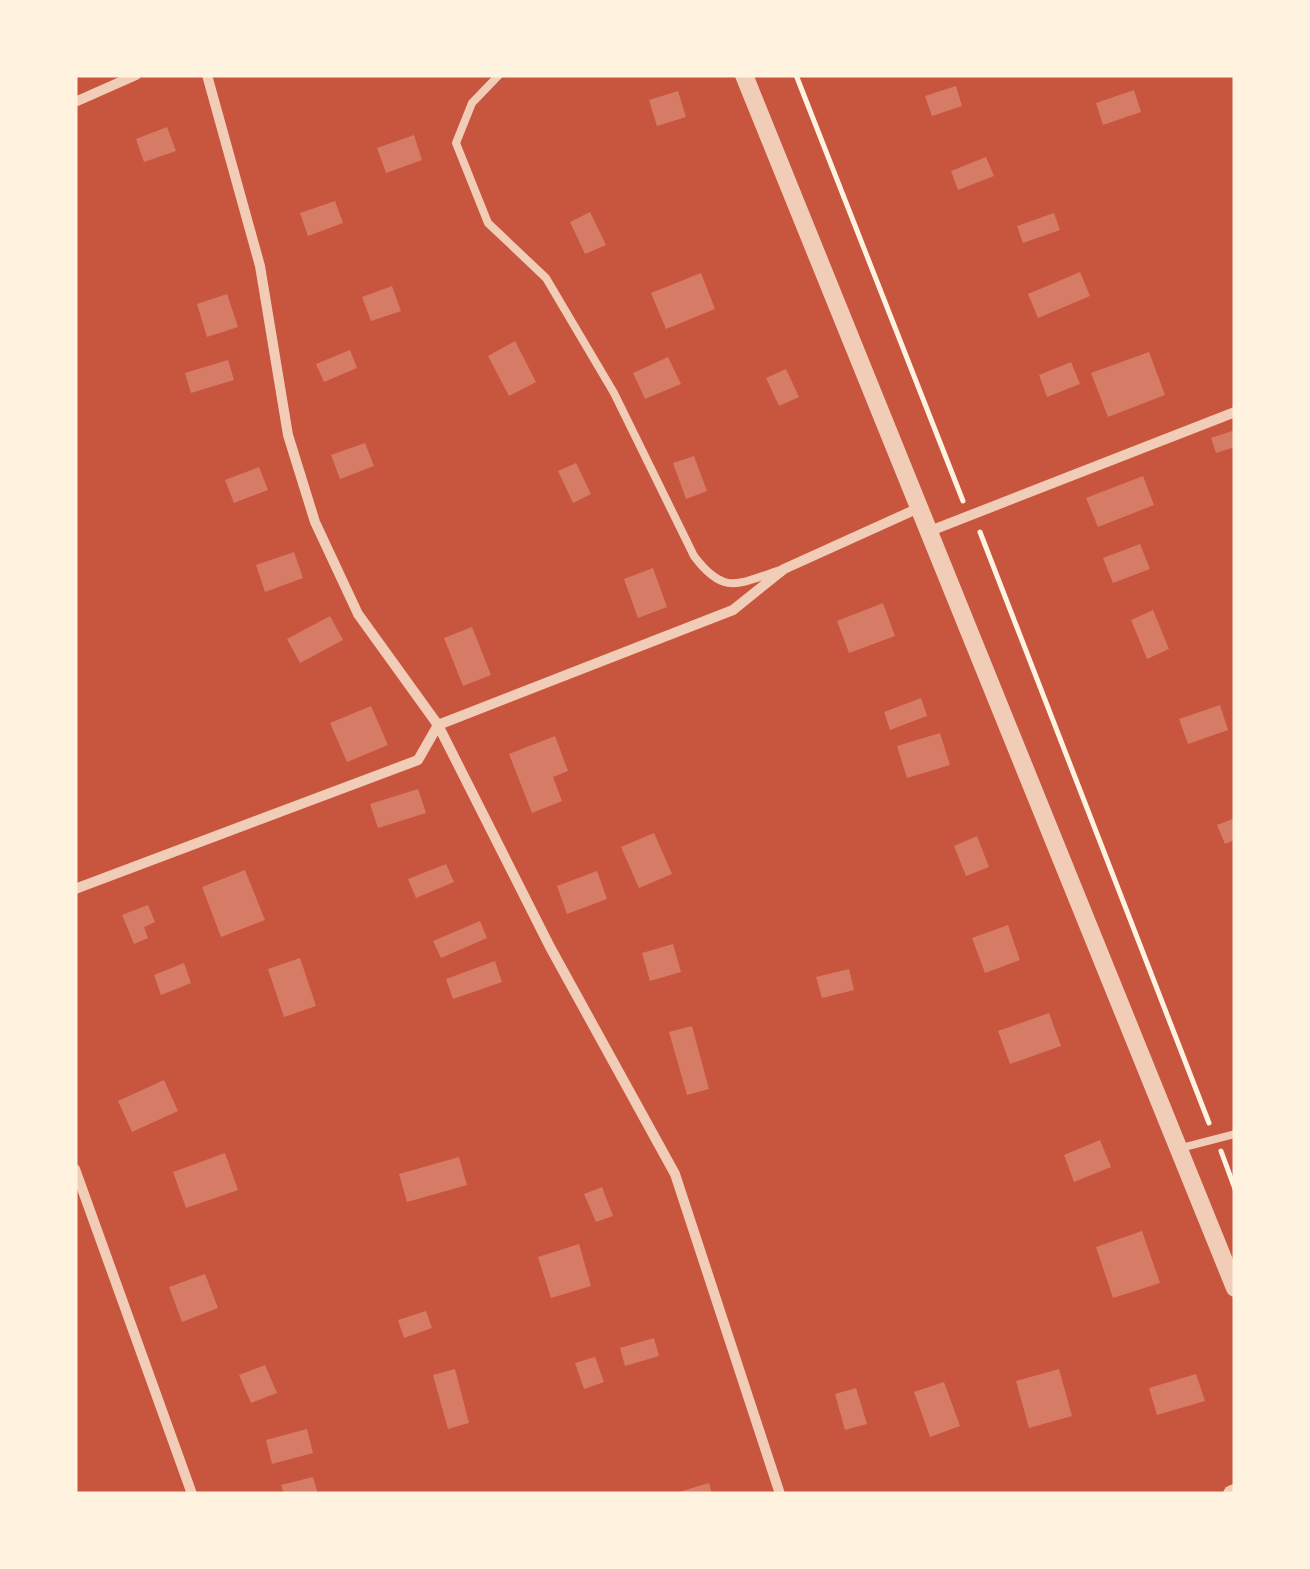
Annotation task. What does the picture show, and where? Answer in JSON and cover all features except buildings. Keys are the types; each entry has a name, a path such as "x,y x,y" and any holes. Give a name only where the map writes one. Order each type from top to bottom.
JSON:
{"street":[{"path":"75,102 136,75"},
{"path":"208,75 260,266 288,436 316,522 358,614 438,725 550,946 675,1174 780,1494"},
{"path":"744,75 1235,1288"},
{"path":"930,531 1235,412"},
{"path":"75,889 418,760 438,725 733,610 784,569 921,507"},
{"path":"75,1169 192,1494"}],"lane":[{"path":"499,75 472,103 456,143 488,223 546,278 614,393 694,556 710,578 734,585 784,569"},
{"path":"1179,1149 1235,1134"}],"path":[{"path":"796,75 969,516 986,540 1235,1189"}]}
